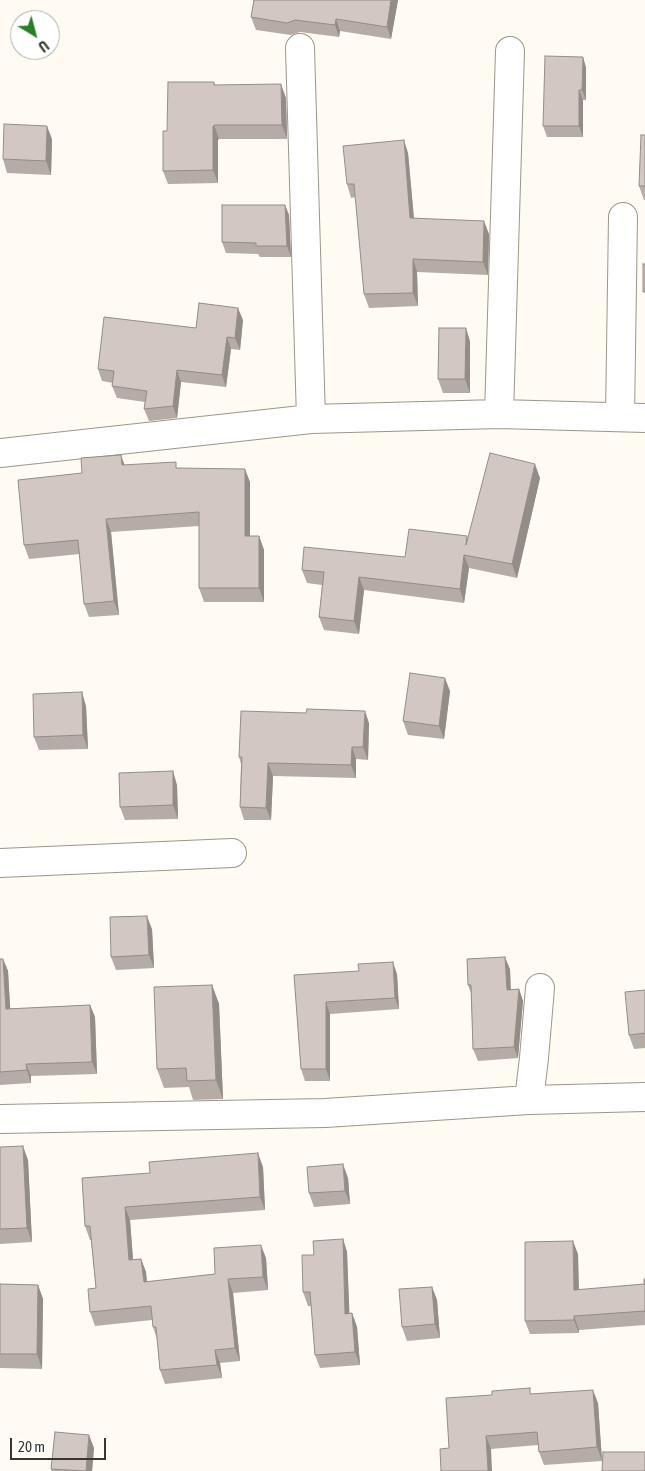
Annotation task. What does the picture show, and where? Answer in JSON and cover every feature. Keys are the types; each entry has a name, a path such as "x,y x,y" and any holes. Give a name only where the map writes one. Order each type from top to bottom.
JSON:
{"street":[{"path":"300,48 311,419"},
{"path":"499,414 510,51"},
{"path":"0,453 311,419 499,414 632,417 623,217"},
{"path":"0,863 232,852"},
{"path":"529,1100 540,988"},
{"path":"0,1119 325,1113 529,1100 645,1097"}],"building":[{"path":"254,0 391,0 387,27 336,19 335,25 295,20 287,23 251,17"},
{"path":"545,56 583,57 582,90 579,90 579,126 543,126"},
{"path":"168,82 214,82 214,85 281,84 282,125 214,125 213,170 163,171 163,131 167,131"},
{"path":"4,124 47,126 46,161 3,159"},
{"path":"641,135 645,135 645,186 639,186"},
{"path":"404,140 410,218 484,221 483,262 413,259 413,293 364,294 354,184 347,184 343,146"},
{"path":"222,205 285,205 287,246 256,246 256,243 222,242"},
{"path":"643,264 645,264 645,292 643,292"},
{"path":"199,303 238,308 235,338 227,337 222,375 177,370 173,406 144,409 147,391 112,386 114,371 98,369 104,317 196,328"},
{"path":"439,328 466,328 465,379 438,379"},
{"path":"490,453 535,464 512,564 464,555 460,589 359,577 354,621 319,617 324,572 302,570 304,547 405,557 409,529 467,536 466,545"},
{"path":"121,455 122,465 176,462 176,468 245,469 245,536 259,536 259,588 199,588 199,512 106,519 114,601 84,604 78,540 24,545 18,480 82,473 81,458"},
{"path":"410,673 445,678 439,726 403,721"},
{"path":"82,692 83,735 34,737 33,694"},
{"path":"307,709 365,711 363,747 352,747 351,765 268,763 266,808 240,807 242,757 239,757 241,711 306,713"},
{"path":"173,771 173,805 120,807 119,773"},
{"path":"147,916 149,955 111,957 110,917"},
{"path":"505,957 507,990 519,989 514,1047 473,1049 471,985 468,985 467,959"},
{"path":"0,959 3,959 6,1009 90,1005 92,1062 26,1064 27,1070 0,1072"},
{"path":"393,962 395,998 326,1002 326,1069 301,1069 294,975 359,971 358,964"},
{"path":"212,985 216,1080 187,1081 186,1068 157,1069 154,987"},
{"path":"645,990 645,1033 629,1035 625,992"},
{"path":"23,1146 27,1228 0,1229 0,1147"},
{"path":"258,1153 260,1197 125,1207 129,1260 141,1259 144,1282 215,1274 214,1248 261,1245 263,1277 228,1279 235,1348 215,1350 217,1365 160,1370 156,1327 153,1327 151,1306 90,1312 88,1289 96,1288 90,1226 85,1226 82,1178 150,1173 149,1162"},
{"path":"343,1164 345,1191 309,1193 307,1167"},
{"path":"343,1239 345,1314 352,1313 355,1352 315,1355 310,1292 303,1292 302,1255 314,1255 313,1241"},
{"path":"573,1241 574,1290 644,1284 645,1279 645,1311 574,1316 574,1320 525,1321 525,1242"},
{"path":"0,1284 38,1285 37,1354 0,1354"},
{"path":"432,1287 435,1324 402,1327 399,1289"},
{"path":"530,1388 530,1394 593,1390 597,1447 539,1452 537,1432 486,1436 488,1471 441,1471 440,1449 449,1448 446,1398 492,1395 492,1391"},
{"path":"55,1432 89,1435 86,1471 51,1469"},
{"path":"603,1452 645,1452 645,1471 602,1471"}]}
